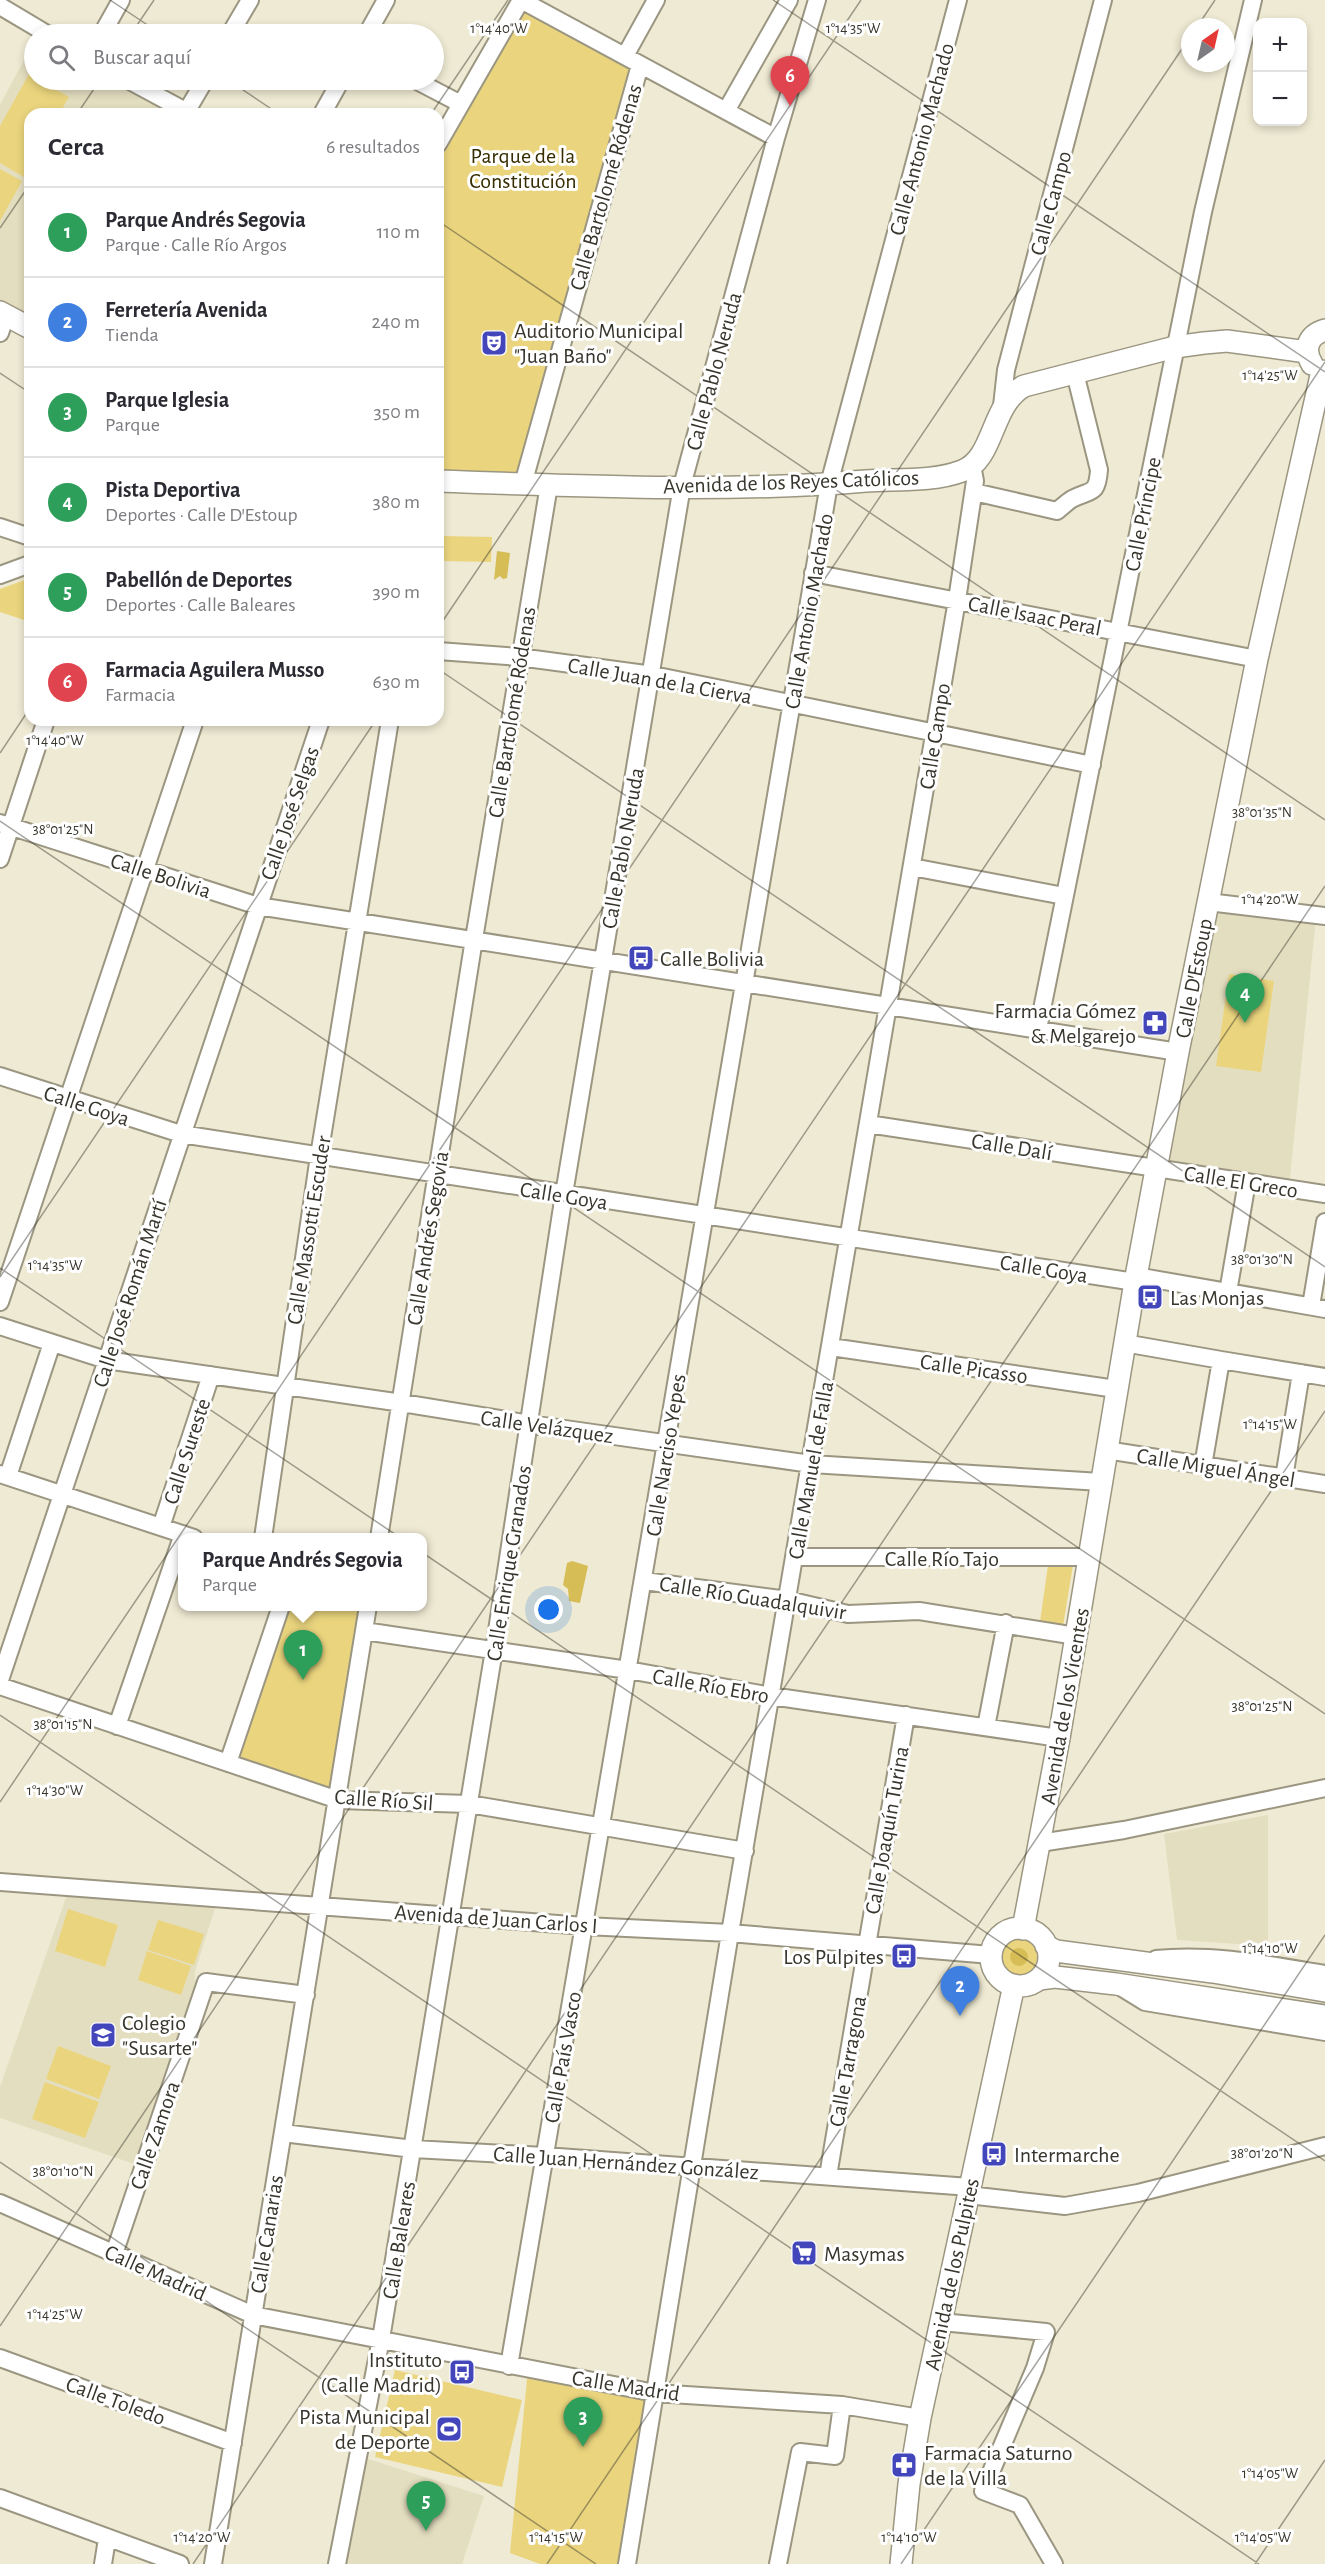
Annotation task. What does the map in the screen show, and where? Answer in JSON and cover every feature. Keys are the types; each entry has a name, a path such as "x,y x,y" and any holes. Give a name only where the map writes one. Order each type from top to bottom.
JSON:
{"main road":[{"path":"2,320 24,326"},
{"path":"1324,371 1311,363 1308,352 1312,337 1325,330"},
{"path":"972,465 983,450 1002,406 1012,393 1024,386 1175,348 1227,341 1308,352"},
{"name":"Calle D'Estoup","path":"1101,1482 1156,1168 1208,902 1257,659 1324,371"},
{"name":"Avenida de los Reyes Católicos","path":"444,481 682,486 829,484 940,476 962,471 972,465"},
{"name":"Avenida de los Vicentes","path":"1023,1929 1059,1738 1101,1482"},
{"path":"1325,1991 1214,1972 1125,1962 1056,1951 1046,1946 1035,1933 1023,1929 1003,1934 997,1940 992,1955 996,1972 1001,1979 1014,1985 1026,1985 1039,1979 1055,1977 1325,2016"},
{"path":"1039,1979 1048,1966 1046,1946"},
{"name":"Avenida de los Pulpites","path":"901,2564 909,2484 920,2418 1014,1985"}],"street":[{"path":"108,24 121,0"},
{"path":"236,24 250,0"},
{"path":"373,24 386,0"},
{"path":"444,134 521,0 776,138"},
{"name":"Calle Bartolomé Ródenas","path":"523,484 632,60 656,0"},
{"path":"726,111 789,0"},
{"name":"Calle Pablo Neruda","path":"602,961 653,675 682,486 776,138 817,0"},
{"name":"Calle Antonio Machado","path":"743,983 829,484 958,0"},
{"name":"Calle Campo","path":"1002,406 1006,370 1102,0"},
{"name":"Calle Príncipe","path":"1038,1029 1203,212 1253,0"},
{"path":"0,6 30,24"},
{"path":"146,90 179,108"},
{"path":"191,108 200,90"},
{"path":"329,108 337,90"},
{"path":"434,90 461,104"},
{"path":"974,492 1057,512 1072,499 1092,493 1098,483 1099,470 1075,374"},
{"name":"Calle Campo","path":"887,1006 974,492 972,465"},
{"name":"Calle Bartolomé Ródenas","path":"474,939 549,485"},
{"path":"0,527 24,535"},
{"path":"0,575 24,566"},
{"name":"Calle Isaac Peral","path":"813,573 1257,659"},
{"name":"Calle Juan de la Cierva","path":"444,651 519,657 653,675 1092,765"},
{"path":"0,859 5,825 44,726"},
{"path":"0,1302 193,726"},
{"name":"Calle José Selgas","path":"258,906 319,726"},
{"name":"Calle Massotti Escuder","path":"264,1533 319,1156 389,726"},
{"name":"Calle Bolivia","path":"5,825 258,906 1178,1052"},
{"path":"912,867 1064,896"},
{"path":"1208,902 1325,916"},
{"name":"Calle José Román Martí","path":"0,1680 258,906"},
{"name":"Calle Andrés Segovia","path":"380,1533 474,939"},
{"name":"Calle Enrique Granados","path":"451,1916 495,1650 602,961"},
{"name":"Calle Narciso Yepes","path":"585,1926 743,983"},
{"name":"Calle Manuel de Falla","path":"627,2564 730,1933 850,1238 887,1006"},
{"name":"Calle Goya","path":"0,1076 181,1134 850,1238 1228,1292 1318,1308"},
{"name":"Calle Dalí","path":"868,1124 1156,1168"},
{"name":"Calle El Greco","path":"1156,1168 1325,1194"},
{"path":"1228,1292 1247,1182"},
{"path":"1318,1308 1325,1222"},
{"name":"Calle Velázquez","path":"0,1326 106,1360 811,1464 1101,1482"},
{"path":"52,1343 4,1475 179,1533"},
{"path":"1124,1343 1325,1377"},
{"name":"Calle Picasso","path":"831,1347 1116,1389"},
{"path":"1203,1466 1221,1360"},
{"path":"1284,1478 1301,1373"},
{"name":"Calle Sureste","path":"160,1527 211,1375"},
{"name":"Calle Miguel Ángel","path":"1106,1450 1325,1484"},
{"name":"Calle Río Tajo","path":"795,1557 1089,1557"},
{"path":"117,1726 178,1563"},
{"name":"Calle Río Guadalquivir","path":"644,1581 788,1600 848,1614 919,1611 1006,1623 1076,1636"},
{"path":"228,1763 279,1611"},
{"path":"320,1904 367,1611"},
{"path":"986,1727 1006,1623"},
{"name":"Calle Río Ebro","path":"364,1631 1059,1738"},
{"name":"Calle Río Sil","path":"0,1686 338,1800 468,1804 745,1851"},
{"name":"Calle Joaquín Turina","path":"867,1946 906,1715"},
{"path":"1040,1843 1124,1830 1325,1788"},
{"name":"Avenida de Juan Carlos I","path":"0,1882 320,1904 585,1926 730,1933 992,1955"},
{"name":"Calle Canarias","path":"213,2564 320,1904"},
{"name":"Calle Baleares","path":"337,2564 381,2339 451,1916"},
{"name":"Calle País Vasco","path":"509,2366 585,1926"},
{"name":"Calle Tarragona","path":"828,2176 867,1946"},
{"path":"1125,1962 1180,1956 1270,1964 1325,1974"},
{"name":"Calle Zamora","path":"114,2254 206,1982 306,1995"},
{"path":"1116,1984 1144,2002 1325,2032"},
{"name":"Calle Juan Hernández González","path":"283,2133 413,2149 828,2176 969,2191 1065,2206 1138,2193 1325,2146"},
{"name":"Calle Madrid","path":"0,2203 253,2315 655,2393 842,2405 920,2418"},
{"path":"941,2322 1046,2332 1035,2368 983,2491 1020,2505 1054,2564"},
{"name":"Calle Toledo","path":"0,2358 233,2443"},
{"path":"778,2564 800,2452 835,2456 842,2405"},
{"path":"0,2498 180,2564"},
{"path":"103,2564 107,2539"}],"shaded area":[{"path":"24,60 24,90 145,90 175,108 24,108 24,325 0,312 0,105"},
{"path":"497,551 510,553 507,578 503,579 500,576 494,580"},
{"path":"1208,902 1316,917 1289,1188 1156,1168"},
{"path":"572,1561 588,1566 580,1603 569,1601 568,1589 563,1585 567,1563"},
{"path":"1268,1815 1268,1946 1177,1940 1164,1834"},
{"name":"Colegio \"Susarte\"","path":"70,1886 219,1896 195,1971 195,1981 206,1982 143,2167 0,2118 0,2087"},
{"path":"1015,1948 1023,1948 1028,1953 1026,1964 1015,1966 1010,1961 1010,1953"},
{"path":"359,2456 484,2496 462,2564 337,2564"}],"green space":[{"name":"Parque de la Constitución","path":"521,0 640,65 523,484 444,481 444,134"},
{"path":"24,83 24,90 57,90 69,97 63,108 24,108 24,177 0,163 0,126"},
{"path":"0,169 22,181 0,221"},
{"path":"444,536 492,537 491,562 444,561"},
{"path":"24,580 24,620 0,612 0,589"},
{"path":"1229,974 1274,981 1261,1072 1216,1066"},
{"path":"1048,1565 1073,1565 1063,1626 1040,1622"},
{"path":"280,1611 367,1611 338,1800 228,1763"},
{"path":"68,1909 118,1925 105,1967 55,1951"},
{"path":"158,1920 204,1934 194,1965 148,1950"},
{"path":"1019,1939 1032,1944 1037,1957 1032,1970 1019,1975 1006,1970 1001,1957 1006,1944"},
{"path":"147,1951 191,1966 181,1995 138,1980"},
{"path":"58,2046 111,2066 99,2099 46,2079"},
{"path":"45,2082 99,2102 85,2138 32,2119"},
{"path":"528,2369 655,2393 627,2564 540,2564 510,2553"},
{"name":"Pista Municipal de Deporte","path":"395,2370 522,2400 502,2487 375,2457"}],"place":[{"name":"Farmacia Aguilera Musso","path":"790,106"},
{"name":"Auditorio Municipal \"Juan Baño\"","path":"494,343"},
{"name":"Calle Bolivia","path":"641,958"},
{"name":"Farmacia Gómez & Melgarejo","path":"1155,1023"},
{"name":"Pista Deportiva","path":"1245,1023"},
{"name":"Las Monjas","path":"1150,1297"},
{"name":"Parque Andrés Segovia","path":"303,1680"},
{"name":"Los Pulpites","path":"904,1956"},
{"name":"Ferretería Avenida","path":"960,2016"},
{"name":"Colegio \"Susarte\"","path":"103,2035"},
{"name":"Intermarche","path":"994,2154"},
{"name":"Masymas","path":"804,2253"},
{"name":"Instituto (Calle Madrid)","path":"462,2372"},
{"name":"Pista Municipal de Deporte","path":"449,2429"},
{"name":"Parque Iglesia","path":"583,2447"},
{"name":"Farmacia Saturno de la Villa","path":"904,2465"},
{"name":"Pabellón de Deportes","path":"426,2531"}]}
